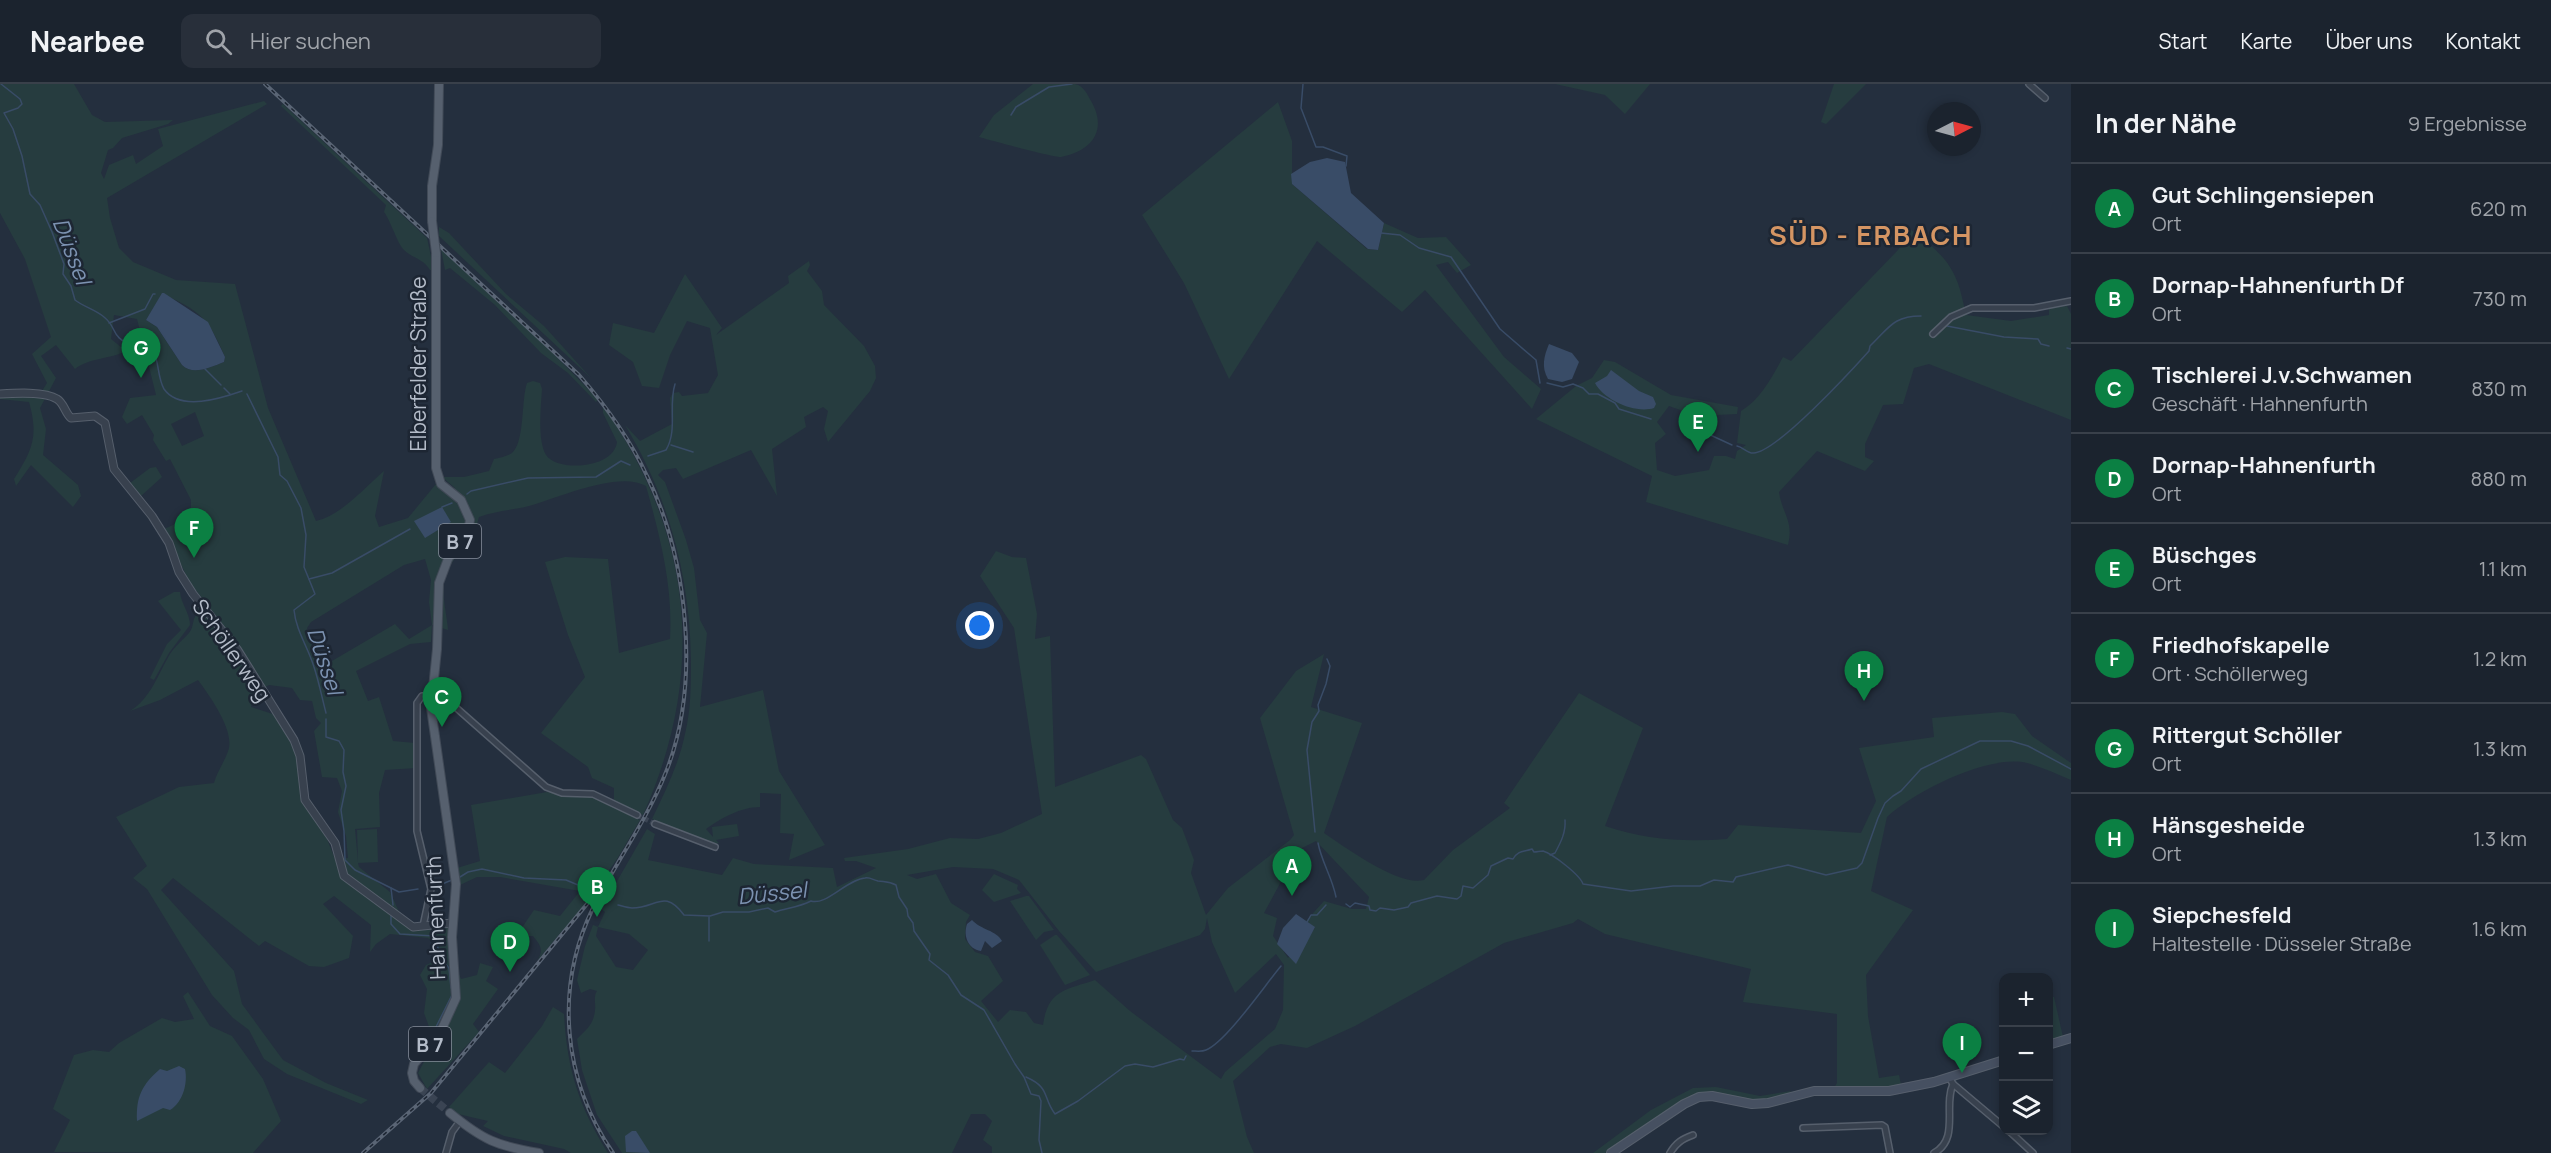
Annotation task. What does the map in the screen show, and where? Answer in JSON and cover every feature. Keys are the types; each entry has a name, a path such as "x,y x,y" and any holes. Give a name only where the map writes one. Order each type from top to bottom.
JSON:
{"main road":[{"name":"Elberfelder Straße","path":"433,693 437,595 443,570 469,526 470,520 461,500 441,484 435,468 436,253 432,220 432,186 438,145 439,84"},
{"name":"Hahnenfurth","path":"420,1088 414,1081 412,1073 414,1064 441,1031 456,998 452,923 456,884 431,721 433,693"},
{"path":"2053,1044 2071,1038"},
{"path":"1611,1153 1683,1104 1699,1097 1712,1096 1752,1104 1768,1103 1814,1091 1889,1091 1951,1081 1999,1062"},
{"path":"450,1113 485,1139 501,1146 539,1153"}],"street":[{"path":"2029,84 2045,98"},
{"path":"1933,334 1951,316 1972,308 2034,308 2071,301"},
{"name":"Schöllerweg","path":"0,393 28,393 51,397 60,401 70,418 94,416 103,421 108,432 114,469 152,516 169,543 179,572 192,594 237,649 294,740 300,756 305,801 335,843 344,876 413,927 452,923"},
{"path":"423,926 431,884 417,831 417,703 422,696 433,693 444,697 546,787 562,793 593,794 637,815"},
{"path":"655,824 715,847"},
{"path":"1951,1081 1999,1123"},
{"path":"1934,1153 1940,1150 1949,1131 1952,1117 1948,1098 1951,1081"},
{"path":"446,1153 452,1132 460,1121"},
{"path":"1803,1128 1882,1125 1885,1127 1890,1153"},
{"path":"2012,1135 2032,1153"},
{"path":"1670,1153 1675,1144 1683,1138 1693,1136"}],"green space":[{"path":"0,84 74,84 92,115 105,122 173,120 168,124 122,138 108,150 101,173 104,179 109,165 133,155 136,164 163,146 158,129 264,101 267,104 107,198 119,248 133,262 176,280 235,284 268,408 316,521 344,507 384,471 375,516 379,527 408,518 436,484 449,495 455,488 442,477 464,477 489,471 494,459 512,453 516,448 521,430 525,390 527,383 533,381 540,383 542,389 541,441 546,455 552,460 561,464 584,465 606,458 614,451 617,442 603,413 603,406 633,454 656,504 672,554 681,605 682,656 676,709 663,762 643,815 632,809 633,817 640,820 617,859 571,924 569,923 537,961 541,948 533,936 521,938 505,951 502,949 521,929 534,910 560,916 580,891 500,877 477,877 460,885 457,868 480,861 471,805 547,792 614,800 614,788 592,778 588,767 541,733 585,677 568,635 545,562 565,557 608,559 619,653 670,639 667,580 661,543 646,486 635,482 605,483 529,506 479,517 472,534 446,574 444,600 448,630 432,625 431,642 410,644 356,671 368,701 379,697 393,741 415,743 416,768 385,770 379,793 380,827 355,829 358,862 357,830 377,829 378,862 358,863 359,867 390,892 401,916 417,927 451,925 451,955 461,979 477,975 480,963 493,967 486,981 498,989 473,1024 479,1032 427,1089 418,1073 426,1058 440,1043 431,1032 424,1013 427,989 420,975 426,965 439,959 437,945 428,938 390,934 376,944 370,952 371,925 334,896 323,904 353,936 349,958 324,967 309,966 265,941 259,946 173,878 161,890 234,971 242,1004 283,1060 326,1083 368,1100 361,1104 287,1074 264,1059 249,1030 233,1018 212,995 147,889 133,878 147,866 116,817 179,787 214,783 229,748 224,722 198,680 160,700 130,711 149,693 170,654 191,631 196,615 190,608 197,603 261,690 253,696 251,707 276,715 294,743 299,758 304,802 325,834 335,859 348,858 346,836 338,812 342,791 337,778 322,777 314,731 321,723 316,718 312,701 300,700 292,688 269,685 265,687 221,622 190,583 164,529 191,517 191,500 170,459 166,461 153,440 154,435 142,415 127,424 122,417 130,398 156,395 137,319 114,315 111,339 126,351 120,354 80,365 75,369 56,345 41,356 56,378 40,408 46,429 43,455 78,485 81,496 73,507 31,465 16,486 14,479 32,443 32,414 29,402 0,399 0,395 17,394 20,390 42,391 47,383 32,354 51,337 25,259 0,213","holes":["162,294 186,305 202,317 214,333 225,357 224,362 197,370 191,370 182,365 157,327 146,320","195,412 204,436 182,446 171,424","425,559 431,580 429,602 432,625 409,639 395,624 320,668 307,628 311,622 404,565"]},
{"path":"1033,84 1075,84 1083,88 1096,111 1098,121 1094,138 1089,144 1072,154 1056,157 979,137 994,115"},
{"path":"1555,84 1650,84 1625,114 1605,95"},
{"path":"1834,84 1866,84 1826,124 1821,122"},
{"path":"1278,102 1292,141 1292,184 1367,249 1378,250 1384,223 1418,238 1446,237 1471,265 1457,273 1448,262 1436,265 1504,357 1541,389 1532,409 1425,290 1402,312 1317,241 1229,379 1184,283 1142,215"},
{"path":"283,104 427,238 434,270 430,270 425,263 404,250 384,212 386,205 281,106"},
{"path":"439,227 449,233 506,294 544,326 591,378 439,236"},
{"path":"1904,228 1914,231 1950,267 1958,283 1966,315 2011,321 2049,315 2049,308 2067,306 2071,314 2071,420 1929,364 1914,368 1903,404 1883,405 1865,444 1865,457 1874,461 1865,471 1817,451 1779,492 1789,523 1788,545 1646,502 1652,476 1536,419 1576,386 1592,378 1604,360 1615,362 1671,395 1738,407 1737,414 1697,416 1669,406 1657,422 1666,434 1655,443 1657,470 1675,476 1709,470 1714,456 1735,459 1737,451 1746,445 1737,443 1741,411 1760,394 1783,357 1791,361 1898,250 1903,243"},
{"path":"441,249 524,324 598,399 596,402 568,373 541,353 495,305 450,268 445,270"},
{"path":"809,261 807,271 822,291 824,305 864,346 875,366 876,378 870,391 828,442 824,429 828,411 823,407 804,417 806,427 772,449 777,496 751,450 683,479 676,468 663,470 658,475 665,482 686,540 694,568 700,620 707,633 700,707 763,690 779,771 825,845 789,860 794,834 780,833 781,794 760,793 760,807 732,814 706,829 713,837 712,827 737,824 739,836 716,840 719,843 713,844 652,819 675,767 687,725 691,688 690,629 681,568 665,509 654,481 625,425 640,441 672,424 670,398 673,393 679,392 682,396 708,393 718,375 710,328 687,321 670,355 659,388 642,386 633,362 609,345 613,323 654,333 685,274 722,328 716,335 789,283 788,276"},
{"path":"156,467 162,477 141,496 130,483 150,468"},
{"path":"996,551 1012,557 1026,558 1037,614 1035,639 1050,636 1055,787 1141,755 1146,759 1173,820 1182,828 1194,860 1191,873 1206,915 1228,888 1294,835 1260,718 1296,671 1324,654 1311,707 1362,723 1324,833 1372,864 1401,878 1413,881 1424,880 1453,850 1510,808 1504,803 1579,693 1643,728 1605,826 1650,837 1680,840 1727,839 1738,825 1861,833 1876,801 1859,748 1934,737 1932,718 2002,712 2015,714 2032,736 2071,763 2071,780 2027,763 1993,764 1973,769 1934,786 1915,796 1887,817 1871,891 1913,910 1866,975 1868,1016 1879,1078 1899,1075 1901,1085 1875,1088 1834,1088 1837,1083 1837,1014 1743,1002 1751,969 1605,934 1578,919 1573,923 1504,943 1355,1026 1307,1048 1281,1044 1270,1047 1233,1081 1247,1137 1254,1153 992,1153 992,1147 983,1140 992,1121 985,1114 971,1114 952,1153 622,1153 597,1115 582,1070 577,1039 593,1019 597,991 590,989 581,993 577,980 585,946 593,925 598,927 605,912 601,909 647,829 655,834 648,860 722,875 733,858 754,864 833,868 837,887 876,868 856,861 845,861 844,858 908,849 950,838 978,839 1001,833 1042,814 1014,628 980,576","holes":["1316,841 1369,897 1366,909 1352,909 1324,901 1306,921 1315,928 1288,958 1273,936 1277,918 1264,913 1298,850","953,867 993,869 1019,880 1059,931 1096,972 1200,935 1205,929 1207,918 1212,942 1235,993 1276,954 1284,965 1283,1010 1275,1029 1225,1072 1221,1079 1130,1011 1095,980 1067,989 1054,998 1045,1013 1043,1025 1034,1023 1026,1012 1010,1010 998,1022 981,1001 1003,981 988,956 975,952 965,939 966,922 970,915 951,903 936,874 917,879 907,875","598,927 629,934 648,950 633,970 616,967 596,936"]},
{"path":"174,592 180,592 190,625 169,653 154,680 150,678 167,644 181,630 158,601"},
{"path":"994,874 1018,885 1017,889 1021,893 994,902 982,890"},
{"path":"1029,896 1054,930 1044,932 1036,940 1010,901"},
{"path":"1055,935 1090,975 1065,985 1040,945"},
{"path":"188,992 210,1026 232,1036 263,1079 281,1121 253,1153 54,1152 70,1120 53,1109 74,1055 93,1050 109,1052 119,1043 162,1018 175,1022 194,1019 183,996"},
{"path":"2053,997 2054,997 2063,1037 2053,1040"},
{"path":"553,1007 564,1014 568,1052 576,1087 589,1120 608,1153 571,1153 564,1149 504,1136 483,1126 488,1121 458,1114 449,1107 489,1062 505,1073 542,1026"},
{"path":"1716,1087 1760,1096 1791,1091 1788,1095 1760,1101 1708,1094 1656,1118 1605,1153 1593,1153 1651,1110 1693,1088"}],"water":[{"path":"1327,158 1345,162 1351,193 1384,223 1378,250 1368,249 1292,184 1291,174 1310,162"},
{"path":"162,293 208,322 225,357 224,362 197,370 191,370 182,365 157,327 146,320"},
{"path":"1549,344 1572,353 1579,362 1572,379 1562,382 1548,379 1544,370 1544,361"},
{"path":"1611,370 1639,391 1653,397 1656,404 1654,408 1629,407 1605,395 1595,383 1607,376"},
{"path":"442,507 451,522 425,538 414,521"},
{"path":"1296,914 1315,927 1296,964 1277,944 1283,928"},
{"path":"972,920 996,934 1002,941 992,948 985,941 981,951 973,948 966,933 967,924"},
{"path":"179,1066 185,1069 186,1080 184,1092 178,1102 170,1110 163,1108 137,1121 139,1098 149,1080 160,1069 167,1071"},
{"path":"636,1131 650,1153 626,1152 625,1136"}],"waterway":[{"name":"Düssel","path":"1,84 20,99 22,104 4,113 13,129 22,156 30,194 40,205 52,232 64,264 63,274 71,286 75,300 109,321 117,336 127,343 135,347 136,341 150,347 156,359 161,382 171,396 190,402 213,400 242,391"},
{"path":"1011,115 1016,107 1049,87 1072,84"},
{"path":"1303,84 1301,108 1316,147 1323,147 1347,156 1346,166"},
{"path":"1381,233 1400,235 1419,248 1451,257 1500,329 1536,360 1540,383"},
{"path":"109,323 145,309 155,294"},
{"path":"1737,446 1753,453 1764,450 1795,426 1831,392 1892,324 1904,318 1921,316"},
{"path":"1947,326 2004,337 2038,339 2041,344 2049,346"},
{"path":"2067,348 2071,349"},
{"path":"205,369 221,385"},
{"path":"1547,383 1563,387 1573,384 1583,388 1589,394 1598,394 1615,403 1619,409 1651,419"},
{"path":"648,456 666,450 670,442 675,384"},
{"name":"Düssel","path":"224,388 230,394"},
{"name":"Düssel","path":"247,394 278,457 280,475 287,481 301,508 306,535 304,567 315,594 294,610 297,625 312,660 326,713"},
{"path":"1693,427 1732,445"},
{"path":"671,445 693,452"},
{"path":"467,494 471,491 528,478 596,477 621,461 630,465"},
{"path":"442,507 452,503"},
{"path":"309,579 332,573 410,529"},
{"path":"1315,832 1307,750 1312,722 1319,711 1318,705 1330,666 1327,659"},
{"name":"Düssel","path":"326,719 326,737 339,741 344,750 343,772 346,786 341,810 345,860 355,870 399,892 418,889"},
{"path":"1346,904 1350,907 1355,903 1369,906 1370,910 1376,911 1380,908 1394,910 1408,907 1411,903 1437,896 1457,899 1461,896 1463,886 1473,888 1488,875 1491,866 1508,858 1513,859 1519,853 1532,849 1534,852 1543,851 1559,860 1572,870 1583,884 1631,891 1673,886 1700,886 1714,880 1733,882 1736,877 1788,865 1826,875 1857,868 1862,863 1885,803 1901,791 1921,769 1980,741 2011,741 2028,746 2071,769"},
{"path":"1550,855 1555,853 1561,841 1565,820"},
{"path":"1318,843 1336,897"},
{"name":"Düssel","path":"460,877 468,872 482,869 524,878 566,880 578,885"},
{"name":"Düssel","path":"618,905 632,908 665,901 677,907 684,915 710,916 723,912 749,912 768,908 775,912 811,901 823,900 851,883 865,878 896,885 899,897 913,923 914,931 930,954 929,960 948,975 961,995 984,1010 1024,1077 1031,1094 1039,1096 1041,1101 1039,1140 1042,1153"},
{"name":"Düssel","path":"442,884 452,880"},
{"path":"391,888 393,905"},
{"path":"1307,922 1311,915 1317,915 1326,905"},
{"path":"391,916 391,924 400,934 434,936 442,960 449,968 451,988"},
{"path":"709,917 709,941"},
{"path":"1192,1051 1206,1050 1224,1036 1281,966"},
{"path":"432,1035 452,995"},
{"path":"1026,1077 1043,1089 1055,1114 1078,1101 1125,1066 1135,1064 1153,1067 1180,1059 1184,1060 1186,1056"}],"tunnel":[{"path":"637,815 655,824"},
{"path":"420,1088 450,1113"}],"railway":[{"path":"265,84 579,375 625,436 647,476 661,509 672,545 685,622 684,700 677,737 666,772 641,824 593,908 581,939 573,970 569,1001 574,1064 583,1095 596,1125 613,1153"},
{"path":"363,1153 431,1093 592,898"}],"place":[{"name":"Rittergut Schöller","path":"141,378"},
{"name":"Büschges","path":"1698,452"},
{"name":"Friedhofskapelle","path":"194,558"},
{"name":"Hänsgesheide","path":"1864,701"},
{"name":"Tischlerei J.v.Schwamen","path":"442,727"},
{"name":"Gut Schlingensiepen","path":"1292,896"},
{"name":"Dornap-Hahnenfurth Df","path":"597,917"},
{"name":"Dornap-Hahnenfurth","path":"510,972"},
{"name":"Siepchesfeld","path":"1962,1073"}],"district":[{"name":"SÜD - ERBACH","path":"1871,234"}]}
